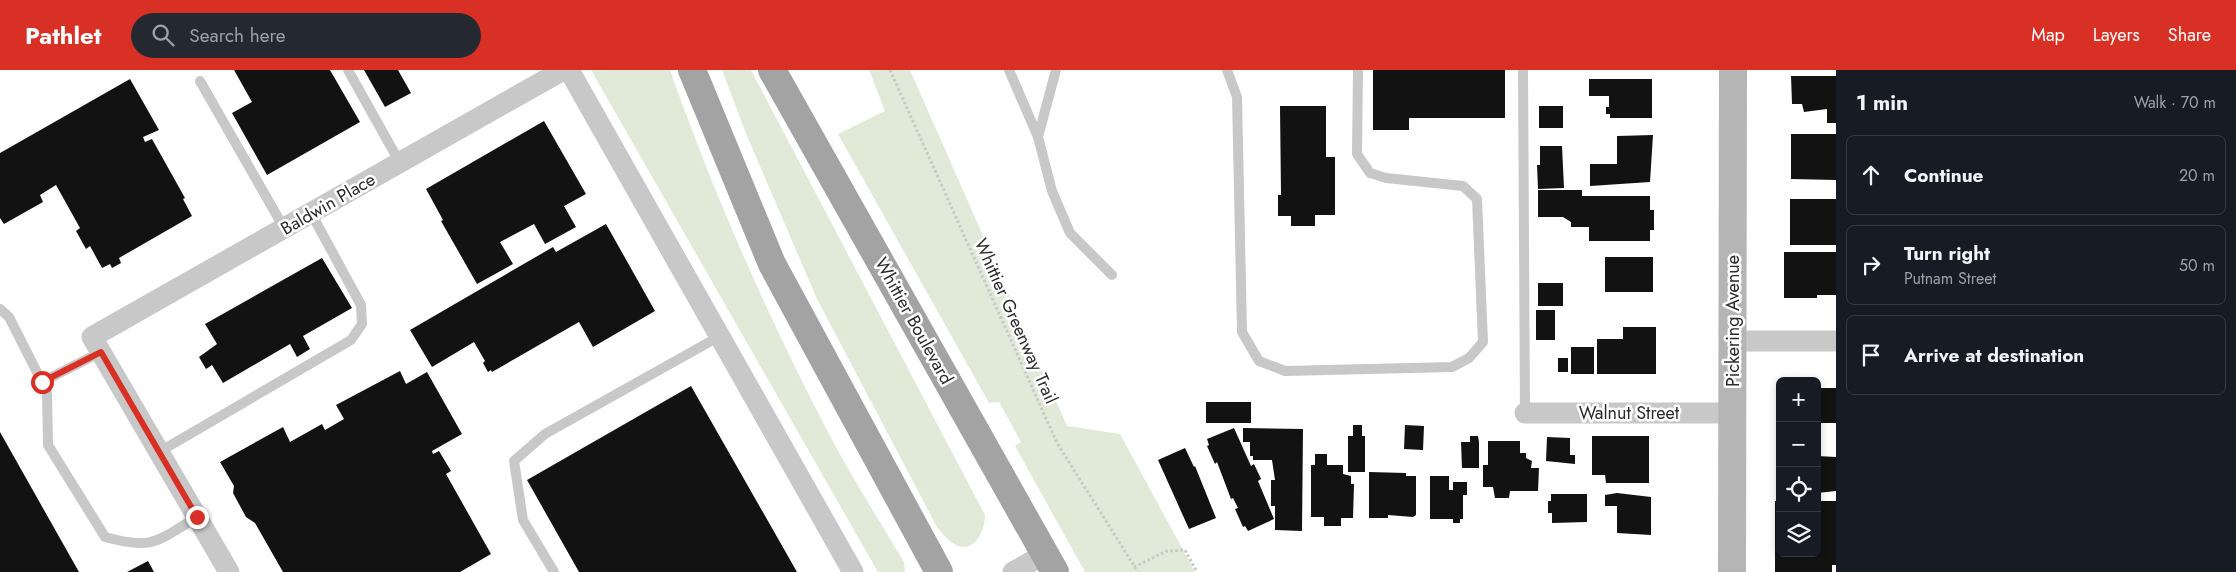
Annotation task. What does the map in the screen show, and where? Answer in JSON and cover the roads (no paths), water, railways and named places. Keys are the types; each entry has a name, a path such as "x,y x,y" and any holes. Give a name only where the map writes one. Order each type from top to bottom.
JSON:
{"main road":[{"path":"692,70 772,264 939,572"},
{"name":"Whittier Boulevard","path":"772,70 1050,563"}],"street":[{"name":"Baldwin Place","path":"96,344 284,228 563,70"},
{"path":"569,70 853,572"},
{"name":"Pickering Avenue","path":"1732,572 1734,70"},
{"path":"1734,341 1836,341"},
{"path":"96,344 229,572"},
{"name":"Walnut Street","path":"1525,413 1733,413"},
{"path":"1013,572 1050,563"}],"lane":[{"path":"348,70 400,163"},
{"path":"1009,70 1038,137 1052,191 1070,233 1112,275"},
{"path":"1038,137 1056,70"},
{"path":"1227,70 1237,97 1242,332 1259,361 1285,371 1452,367 1469,358 1483,342 1477,199 1462,186 1386,178 1370,173 1357,154 1358,70"},
{"path":"1523,70 1525,413"},
{"path":"200,81 284,228"},
{"path":"160,452 351,340 362,324 361,305 311,213"},
{"path":"0,309 9,317 47,392 48,445 104,537 126,543 155,543 197,517"},
{"path":"554,572 524,520 514,461 545,434 720,336"},
{"path":"42,382 96,344"}]}
